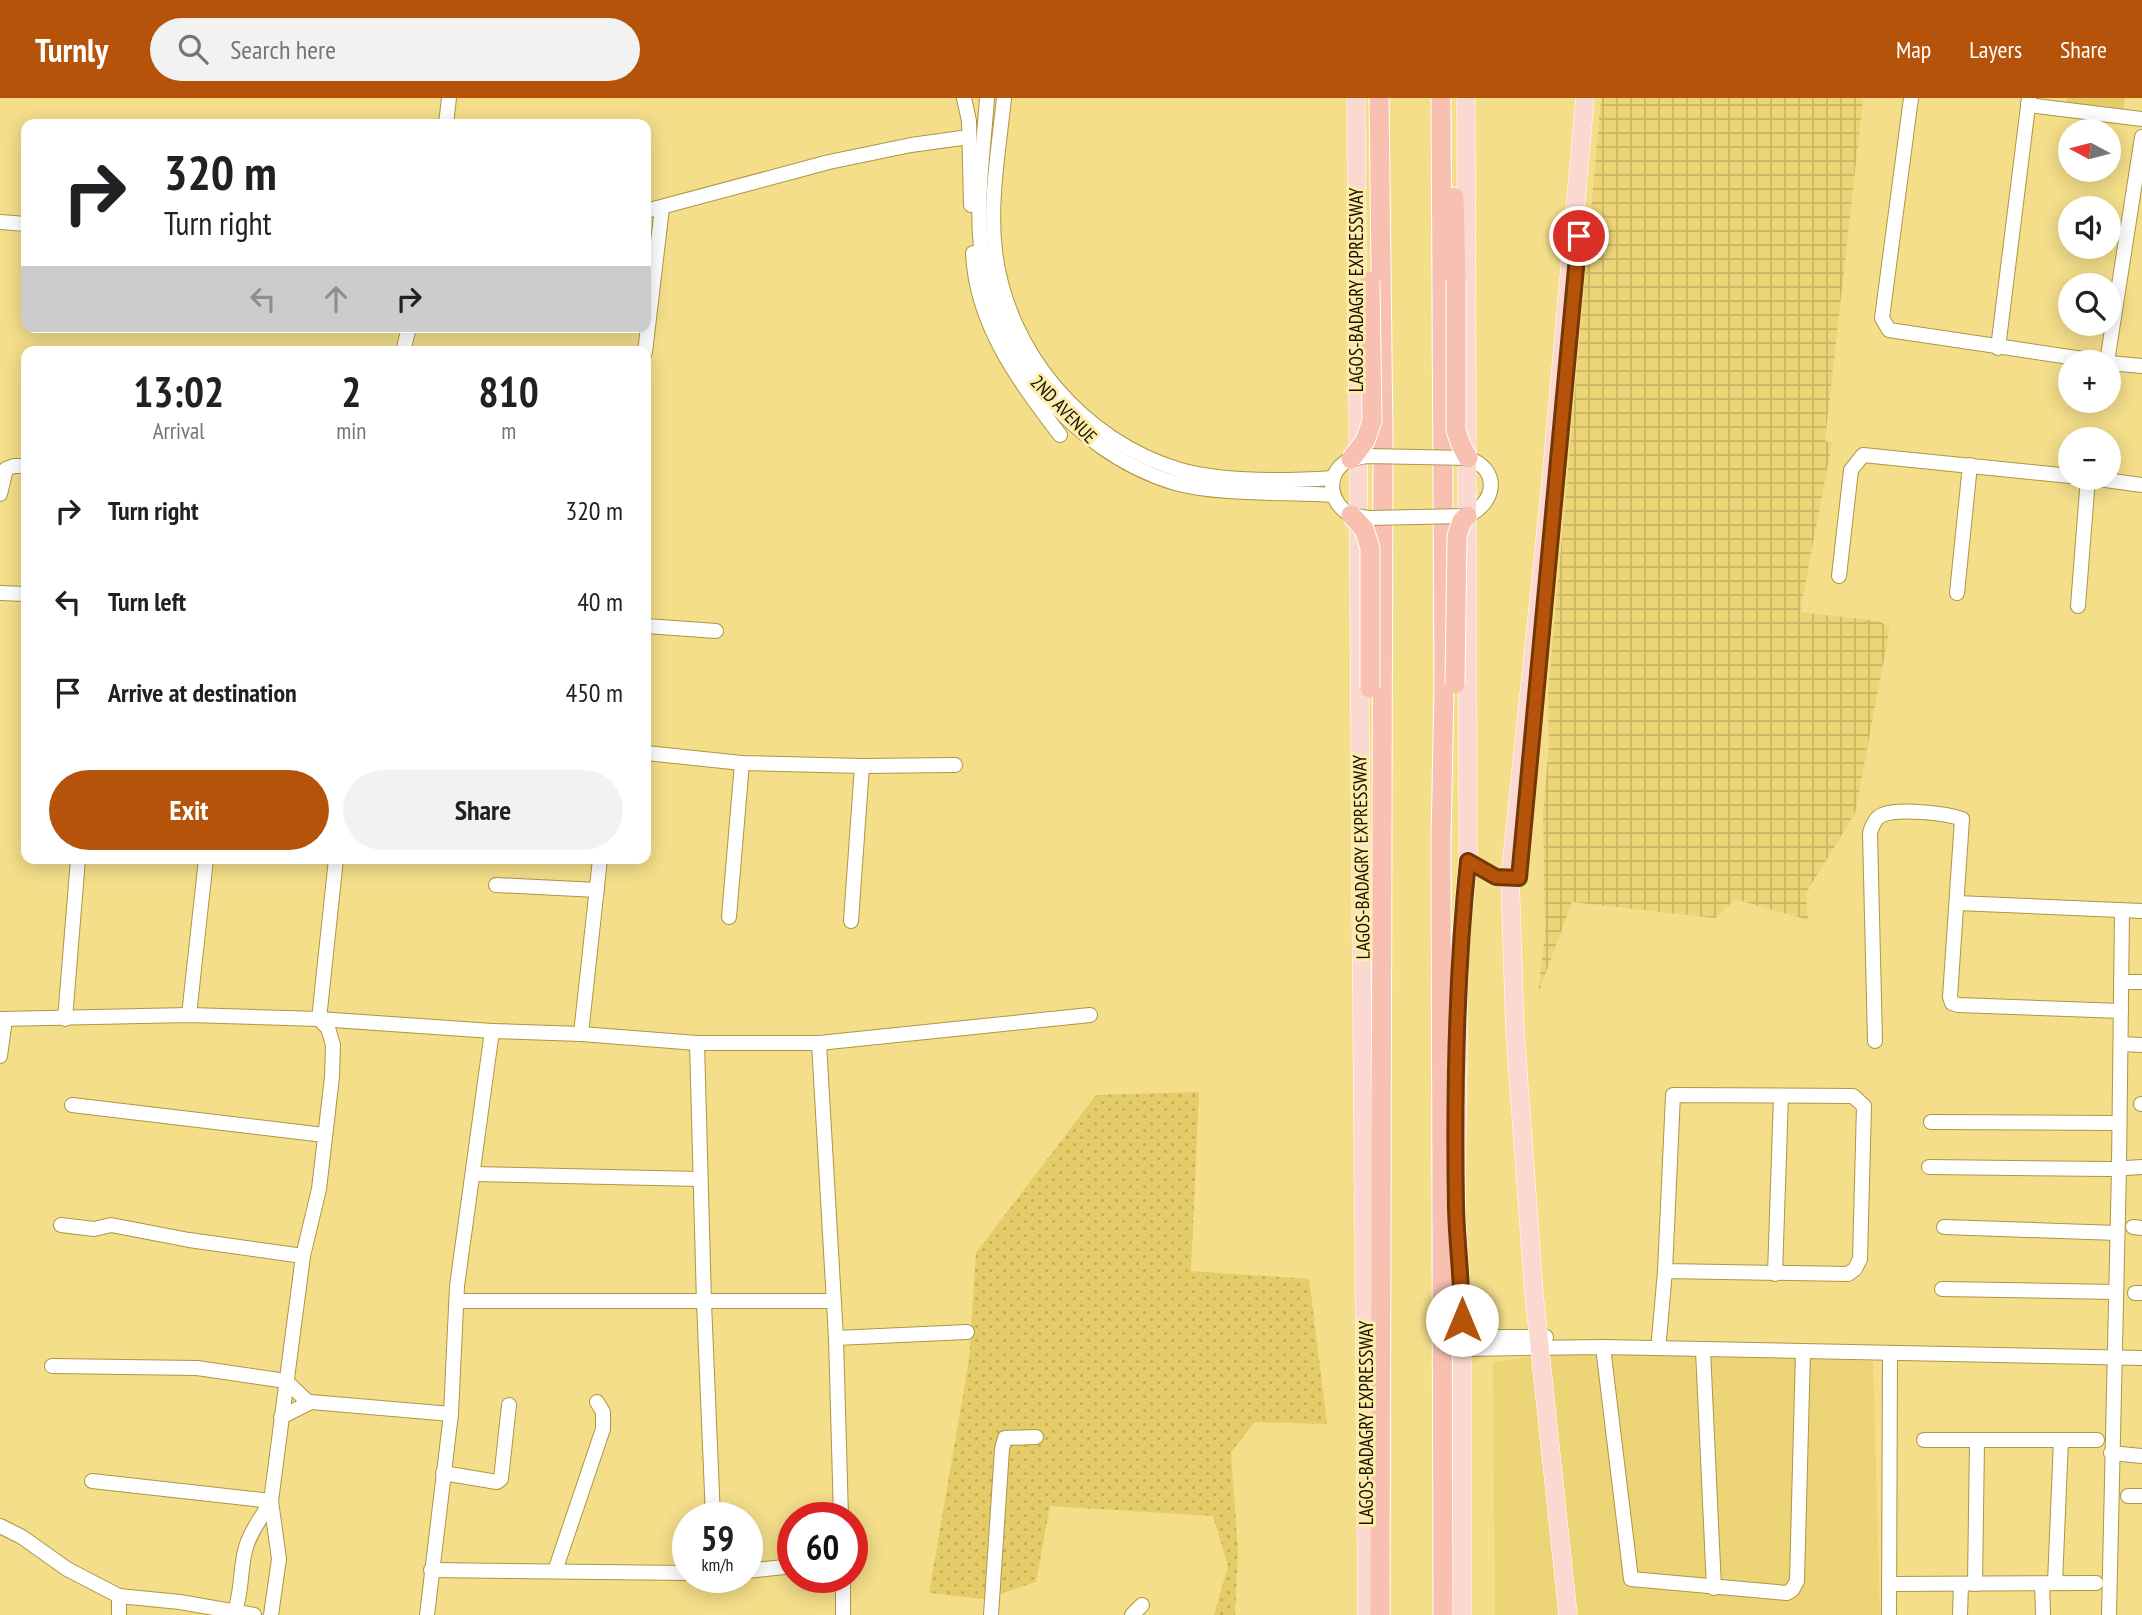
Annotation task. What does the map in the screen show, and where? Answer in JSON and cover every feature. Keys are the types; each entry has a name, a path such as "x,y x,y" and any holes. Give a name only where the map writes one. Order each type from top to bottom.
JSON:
{"highway":[{"path":"1351,459 1365,441 1372,421 1371,98"},
{"name":"LAGOS-BADAGRY EXPRESSWAY","path":"1379,98 1382,424 1380,1615"},
{"path":"1441,98 1444,687 1441,1036 1443,1615"},
{"path":"1450,98 1457,280 1456,430 1468,458"},
{"path":"1352,515 1364,529 1370,548 1373,844 1382,1058"},
{"path":"1441,1036 1452,841 1457,536 1467,516"}],"main road":[{"name":"LAGOS-BADAGRY EXPRESSWAY","path":"1356,98 1356,433 1366,1252 1367,1615"},
{"path":"1462,1615 1462,1343 1457,1171 1459,958 1468,861 1466,98"},
{"path":"1568,1615 1515,1031 1514,878 1585,98"},
{"path":"1514,878 1559,467 1591,98"},
{"path":"1544,1342 1576,1615"}],"street":[{"path":"447,119 449,98"},
{"path":"964,98 969,121 973,260 982,303 999,348 1060,435"},
{"name":"2ND AVENUE","path":"987,98 980,237 992,300 1025,369 1099,446 1138,468 1176,483 1212,489 1333,495"},
{"name":"2ND AVENUE","path":"1004,98 992,218 1000,281 1009,311 1028,348 1069,412 1147,458 1180,470 1214,477 1333,478"},
{"path":"1911,98 1882,318 1889,330 2058,356"},
{"path":"1998,348 2029,101 2142,119"},
{"path":"651,210 829,162 911,145 969,137"},
{"path":"2108,350 2142,137"},
{"path":"651,301 662,208"},
{"path":"0,222 21,224"},
{"path":"2121,364 2142,366"},
{"path":"1839,576 1851,470 1863,455 2058,474"},
{"path":"1379,456 1468,458 1483,466 1491,485 1485,503 1467,516 1368,518 1352,515 1339,506 1333,495 1333,478 1338,467 1351,459 1379,456"},
{"path":"1957,593 1970,465"},
{"path":"0,494 6,469 21,466"},
{"path":"2121,482 2142,485"},
{"path":"2078,606 2089,490"},
{"path":"0,593 21,594"},
{"path":"651,626 716,631"},
{"path":"651,754 742,763 955,765"},
{"path":"729,916 742,763"},
{"path":"852,921 863,766"},
{"path":"1875,1041 1870,833 1873,823 1882,815 1890,814 1937,812 1962,819 1950,997 1952,1003 2121,1011"},
{"path":"1468,861 1496,877 1514,878"},
{"path":"65,1019 78,864"},
{"path":"189,1015 205,864"},
{"path":"271,1615 279,1559 271,1501 303,1256 319,1189 332,1077 333,1045 328,1028 319,1018 335,864"},
{"path":"581,1034 600,864"},
{"path":"496,886 597,890"},
{"path":"1957,904 2142,911"},
{"path":"2109,1615 2122,911"},
{"path":"2122,982 2142,982"},
{"path":"0,1056 3,1019 189,1015 319,1018 697,1043 819,1043 1090,1015"},
{"path":"427,1615 451,1414 457,1286 492,1031"},
{"path":"697,1043 712,1502"},
{"path":"819,1043 836,1338 841,1502"},
{"path":"2121,1044 2142,1045"},
{"path":"1659,1339 1673,1095 1853,1096 1864,1106 1860,1259 1855,1269 1848,1274 1665,1271"},
{"path":"1775,1274 1781,1096"},
{"path":"72,1105 324,1135"},
{"path":"1931,1122 2119,1123"},
{"path":"1929,1167 2142,1167"},
{"path":"473,1174 700,1179"},
{"path":"61,1225 94,1229 111,1225 189,1240 303,1256"},
{"path":"1944,1227 2117,1233"},
{"path":"1942,1289 2116,1292"},
{"path":"458,1301 834,1301"},
{"path":"836,1338 967,1332"},
{"path":"1462,1343 1659,1339 2114,1353 2142,1358"},
{"path":"1544,1342 1604,1347 1890,1353 2114,1353 2142,1350"},
{"path":"1604,1347 1631,1580 1787,1593 1797,1581 1802,1351"},
{"path":"1703,1350 1714,1588"},
{"path":"1889,1615 1890,1353"},
{"path":"52,1366 197,1368 286,1381 308,1402"},
{"path":"281,1417 308,1402 451,1414"},
{"path":"555,1571 603,1429 603,1412 597,1402"},
{"path":"443,1473 497,1482 501,1479 509,1405"},
{"path":"990,1615 1002,1449 1005,1438 1036,1437"},
{"path":"1924,1440 2096,1440"},
{"path":"2043,1615 2049,1583 2061,1440"},
{"path":"1960,1615 1968,1584 1977,1441"},
{"path":"2111,1454 2142,1456"},
{"path":"92,1481 271,1501"},
{"path":"235,1611 245,1551 271,1501"},
{"path":"0,1526 22,1537 67,1569 119,1596 254,1615"},
{"path":"431,1570 672,1573"},
{"path":"1889,1584 2096,1583"},
{"path":"843,1593 843,1615"},
{"path":"119,1596 119,1615"}],"shaded area":[{"path":"1601,98 1863,98 1825,441 1832,443 1800,612 1878,621 1890,627 1855,813 1806,893 1808,920 1735,899 1715,918 1572,902 1538,994 1545,935 1543,813 1549,746 1548,694"},
{"path":"2067,98 2125,98 2123,110 2067,103"},
{"path":"1199,1092 1191,1271 1309,1279 1327,1424 1255,1422 1231,1452 1238,1551 1235,1615 1214,1615 1228,1566 1213,1516 1050,1506 1036,1582 984,1599 929,1593 969,1360 976,1253 1096,1095"},
{"path":"1552,1352 1873,1361 1880,1615 1495,1615 1493,1363"}],"route":[{"path":"1462,1320 1456,1211 1459,958 1468,861 1496,877 1519,878 1579,236"}]}
